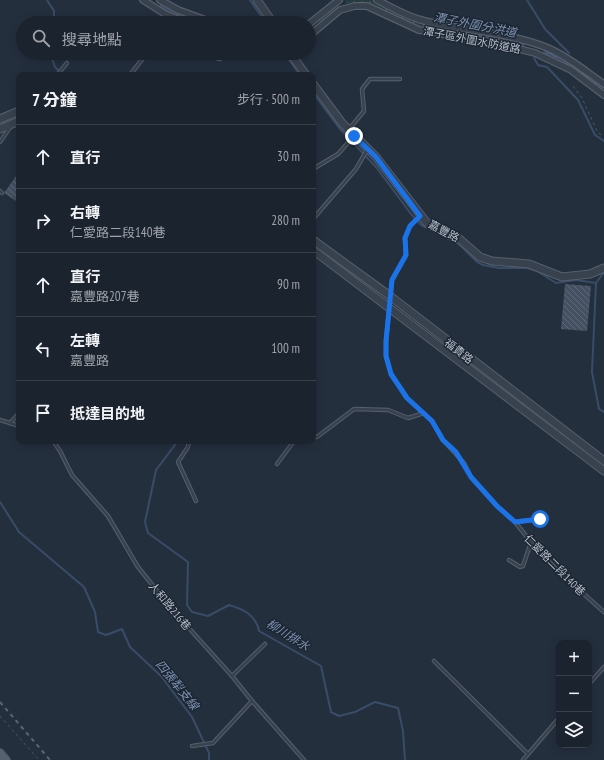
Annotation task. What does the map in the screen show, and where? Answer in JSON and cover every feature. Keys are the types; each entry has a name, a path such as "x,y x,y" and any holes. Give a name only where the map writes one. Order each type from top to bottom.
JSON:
{"main road":[{"path":"0,753 6,760"}],"street":[{"path":"143,0 150,2 170,16"},
{"path":"160,0 170,6 196,16"},
{"path":"257,0 267,16"},
{"path":"316,19 340,0 344,9"},
{"name":"潭子區外圍水防道路","path":"377,0 404,14 427,22 489,32 535,44 574,61 604,84"},
{"name":"潭子區外圍水防道路","path":"316,30 335,14 344,9 355,6 367,6 419,30 496,43 533,52 567,68 604,95"},
{"name":"潭子區外圍水防道路","path":"533,52 535,44"},
{"path":"295,60 304,72"},
{"name":"嘉豐路","path":"316,88 351,133 376,157 420,216 431,226 457,238 486,260 529,264 557,277 590,274 604,268"},
{"path":"0,120 16,112"},
{"path":"0,130 16,123"},
{"name":"福貴路","path":"316,242 390,296 604,462"},
{"name":"福貴路","path":"316,252 388,309 604,471"}],"lane":[{"path":"132,72 142,60"},
{"path":"59,72 67,62"},
{"path":"316,167 338,154 351,133 364,111 362,89 370,79 400,80"},
{"path":"0,142 16,123"},
{"path":"316,216 356,169 367,149"},
{"name":"仁愛路二段140巷","path":"420,216 410,226 405,238 406,255 392,280 386,341 386,356 391,374 407,398 432,421 443,440 456,452 471,477 497,506 515,522 556,569 604,612"},
{"path":"316,437 354,409 388,410 408,418 424,413"},
{"path":"10,423 16,416"},
{"path":"0,420 16,425"},
{"name":"人和路216巷","path":"55,444 72,475 108,516 129,548 138,567 170,607 304,760"},
{"path":"188,444 178,462 196,501"},
{"path":"277,464 292,444"},
{"path":"515,522 540,519"},
{"path":"510,560 520,567 523,566 531,542"},
{"path":"232,676 265,644"},
{"path":"434,661 528,754"},
{"path":"592,681 604,667"},
{"path":"192,746 213,743 252,701"},
{"path":"522,760 556,721"}],"path":[{"path":"573,86 582,98 598,133 604,136"},
{"path":"0,716 39,760"}],"green space":[{"path":"347,0 373,0 422,22 421,28 358,4 347,5"},
{"path":"337,5 339,8 321,23 319,22 318,19"}],"water":[{"path":"162,3 193,16 173,16 158,8"},
{"path":"423,23 525,42 524,48 422,28"},
{"path":"544,48 563,57 604,86 603,92 568,66 543,54"}],"building":[{"path":"16,176 16,201 4,193"},
{"path":"565,284 591,286 587,331 561,329"}],"waterway":[{"name":"柳川排水","path":"47,0 54,11 54,16"},
{"path":"250,0 261,16"},
{"path":"527,0 545,29 569,53"},
{"path":"534,58 538,65 547,67 578,100 595,135 604,141"},
{"name":"柳川排水","path":"52,60 55,67 60,72"},
{"path":"289,60 298,72"},
{"path":"316,97 340,129 376,167 421,225 459,244 477,262 483,265 499,268 527,268 537,271 556,283 576,280 596,283 592,372 599,409 604,412"},
{"path":"596,283 604,272"},
{"name":"柳川排水","path":"176,444 156,470 145,522 148,533 188,562 187,605 192,612 208,616 229,605 244,611 252,617 259,631 321,666 331,712 339,716 355,712 375,702 398,708 403,731 405,760"},
{"name":"四張犁支線","path":"0,502 19,532 84,587 95,612 98,632 106,635 122,629 130,647 161,676 192,717 209,753 209,760"}],"railway":[{"path":"0,702 50,760"}],"route":[{"path":"354,136 376,157 420,216 410,226 405,238 406,255 392,280 386,341 386,356 391,374 407,398 432,421 443,440 456,452 464,463 471,477 497,506 515,522 540,519"}],"water label":[{"name":"潭子外圍分洪道","path":"475,25"}]}
